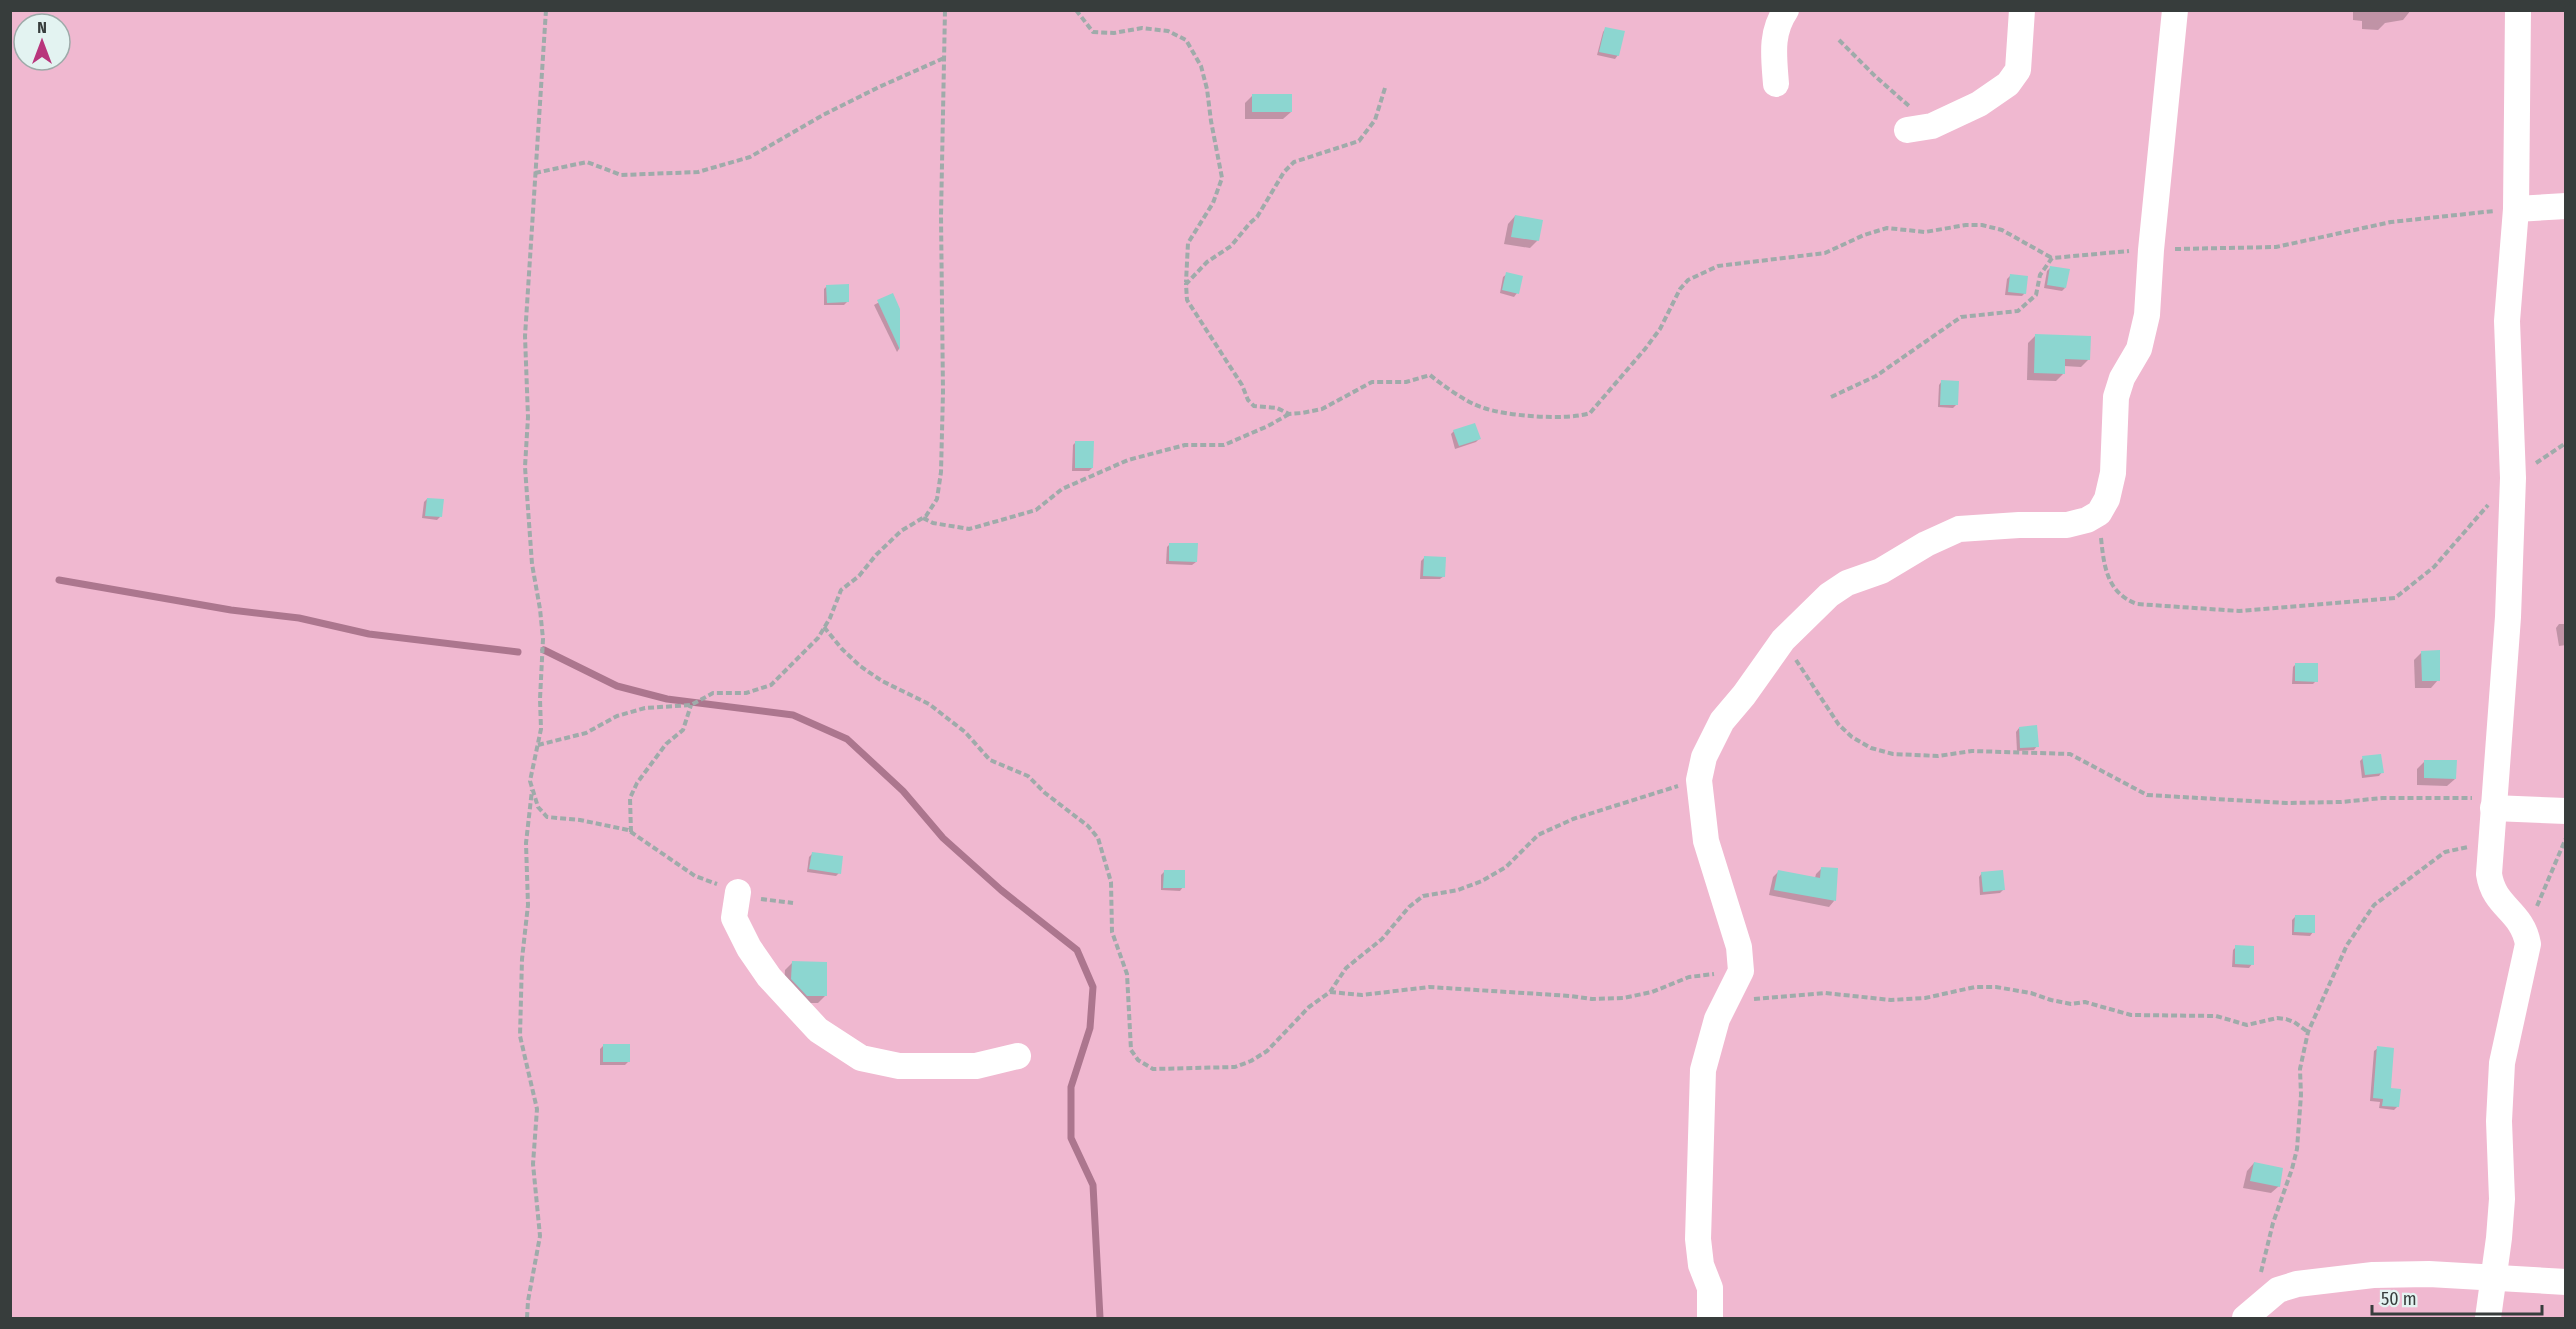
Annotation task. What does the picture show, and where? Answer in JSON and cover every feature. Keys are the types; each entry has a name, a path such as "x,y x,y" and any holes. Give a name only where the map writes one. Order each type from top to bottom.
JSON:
{"street":[{"path":"1776,84 1773,49 1775,33 1786,10"},
{"path":"1907,130 1932,126 1979,104 2008,84 2018,70 2022,10"},
{"path":"1710,1318 1710,1288 1701,1264 1698,1239 1702,1070 1717,1019 1741,971 1739,946 1706,841 1699,780 1704,757 1722,722 1783,640 1829,596 1847,583 1881,571 1926,544 1959,530 1985,526 2067,525 2087,520 2099,513 2107,500 2113,473 2116,397 2122,378 2139,349 2147,315 2151,250 2175,10"},
{"path":"2488,1318 2502,1199 2499,1121 2502,1063 2527,954 2526,932 2491,888 2490,842 2508,617 2512,478 2507,321 2516,209 2518,10"},
{"path":"2516,209 2565,206"},
{"path":"2494,803 2565,811"},
{"path":"738,892 734,918 749,948 769,976 818,1030 861,1058 899,1066 976,1066 1018,1056"},
{"path":"2250,1313 2278,1290 2297,1284 2373,1275 2429,1274 2565,1282"}],"path":[{"path":"546,10 525,336 528,417 526,478 532,564 543,639 541,729 530,781 538,807 547,817 580,820 631,832 695,876 753,898 793,903"},
{"path":"538,745 586,734 617,716 645,708 691,705 714,693 746,693 771,685 818,638 841,590 860,576 876,555 901,531 922,518 937,500 941,472 945,10"},
{"path":"1076,10 1094,32 1114,33 1142,28 1168,31 1186,40 1201,66 1208,89 1211,121 1222,178 1213,203 1188,243 1187,300 1242,386 1248,400 1254,406 1277,408 1289,414"},
{"path":"1839,40 1876,77 1932,126"},
{"path":"535,173 587,162 621,175 698,172 750,157 869,91 944,58"},
{"path":"1186,284 1207,262 1231,246 1257,217 1284,172 1294,162 1359,141 1375,120 1385,88"},
{"path":"922,518 933,523 969,529 1036,510 1062,489 1128,460 1185,445 1224,445 1289,414 1322,410 1372,382 1406,382 1430,375 1481,407 1516,414 1577,417 1590,413 1645,350 1660,329 1680,289 1688,280 1718,266 1825,254 1864,235 1887,228 1925,232 1952,226 1982,225 2002,230 2052,258 2111,251 2195,247 2276,247 2391,222 2516,209"},
{"path":"1831,397 1876,376 1961,317 2018,311 2036,296 2040,275 2052,258"},
{"path":"2099,513 2103,558 2108,577 2121,598 2137,604 2239,611 2385,599 2401,594 2434,567 2512,478 2565,443"},
{"path":"824,627 860,666 882,681 929,704 965,732 990,760 1028,776 1045,794 1088,826 1098,838 1111,882 1112,932 1127,974 1131,1050 1138,1060 1153,1069 1235,1067 1251,1061 1266,1051 1309,1007 1330,992 1346,968 1382,939 1409,907 1423,896 1458,890 1482,881 1506,867 1538,836 1573,819 1699,780"},
{"path":"1783,640 1839,725 1852,737 1871,748 1893,754 1938,756 1972,751 2070,754 2147,795 2286,803 2341,802 2382,798 2494,803"},
{"path":"631,832 630,798 637,783 666,744 683,730 691,705"},
{"path":"527,1318 540,1236 533,1164 537,1109 520,1036 522,959 528,905 526,843 532,788"},
{"path":"2526,932 2565,838"},
{"path":"2250,1313 2272,1222 2297,1149 2301,1095 2300,1069 2307,1032 2347,945 2374,905 2445,852 2490,842"},
{"path":"1330,992 1362,994 1429,987 1592,999 1623,998 1652,992 1689,976 1741,971"},
{"path":"1727,1000 1825,993 1891,1000 1925,998 1975,987 1996,987 2031,993 2071,1004 2085,1002 2131,1015 2216,1016 2247,1025 2286,1018 2307,1032"}],"shaded area":[{"path":"10,11 2565,11 2565,1318 11,1318"}],"building":[{"path":"1605,27 1625,31 1619,56 1599,52"},
{"path":"1252,94 1292,94 1292,112 1252,112"},
{"path":"1515,215 1543,220 1539,241 1511,237"},
{"path":"2050,266 2070,269 2066,288 2047,285"},
{"path":"1506,272 1523,276 1519,294 1502,290"},
{"path":"2010,274 2028,276 2026,294 2008,292"},
{"path":"849,284 849,302 827,303 826,285"},
{"path":"893,293 900,309 900,350 877,300"},
{"path":"2035,334 2091,336 2090,360 2065,359 2065,374 2034,373"},
{"path":"1941,380 1959,381 1958,405 1940,405"},
{"path":"1475,423 1481,439 1459,446 1453,430"},
{"path":"1075,441 1094,441 1093,468 1075,468"},
{"path":"427,498 444,499 442,517 425,516"},
{"path":"1169,543 1198,543 1197,562 1169,561"},
{"path":"1424,556 1446,557 1445,577 1423,576"},
{"path":"2440,650 2440,681 2422,681 2421,651"},
{"path":"2295,663 2318,663 2318,682 2295,681"},
{"path":"2037,725 2039,747 2020,748 2019,727"},
{"path":"2381,754 2384,773 2365,775 2362,756"},
{"path":"2424,760 2457,760 2456,779 2424,778"},
{"path":"812,852 843,856 841,874 809,869"},
{"path":"1821,867 1838,868 1836,901 1774,890 1778,870 1820,878"},
{"path":"1164,870 1185,870 1185,888 1163,888"},
{"path":"2003,870 2005,890 1983,892 1981,872"},
{"path":"2295,915 2315,915 2315,933 2294,932"},
{"path":"2235,945 2254,946 2254,965 2235,964"},
{"path":"792,961 827,962 827,996 807,996 791,979"},
{"path":"603,1044 630,1044 630,1062 603,1062"},
{"path":"2377,1046 2394,1048 2391,1088 2401,1089 2399,1107 2382,1106 2383,1099 2373,1098"},
{"path":"2254,1162 2283,1168 2280,1187 2250,1181"}],"waterway":[{"path":"59,580 231,610 299,618 369,634 518,652"},
{"path":"544,650 617,686 667,699 793,715 847,739 903,791 943,838 1001,890 1077,950 1093,987 1090,1028 1071,1087 1071,1138 1093,1185 1100,1318"}]}
